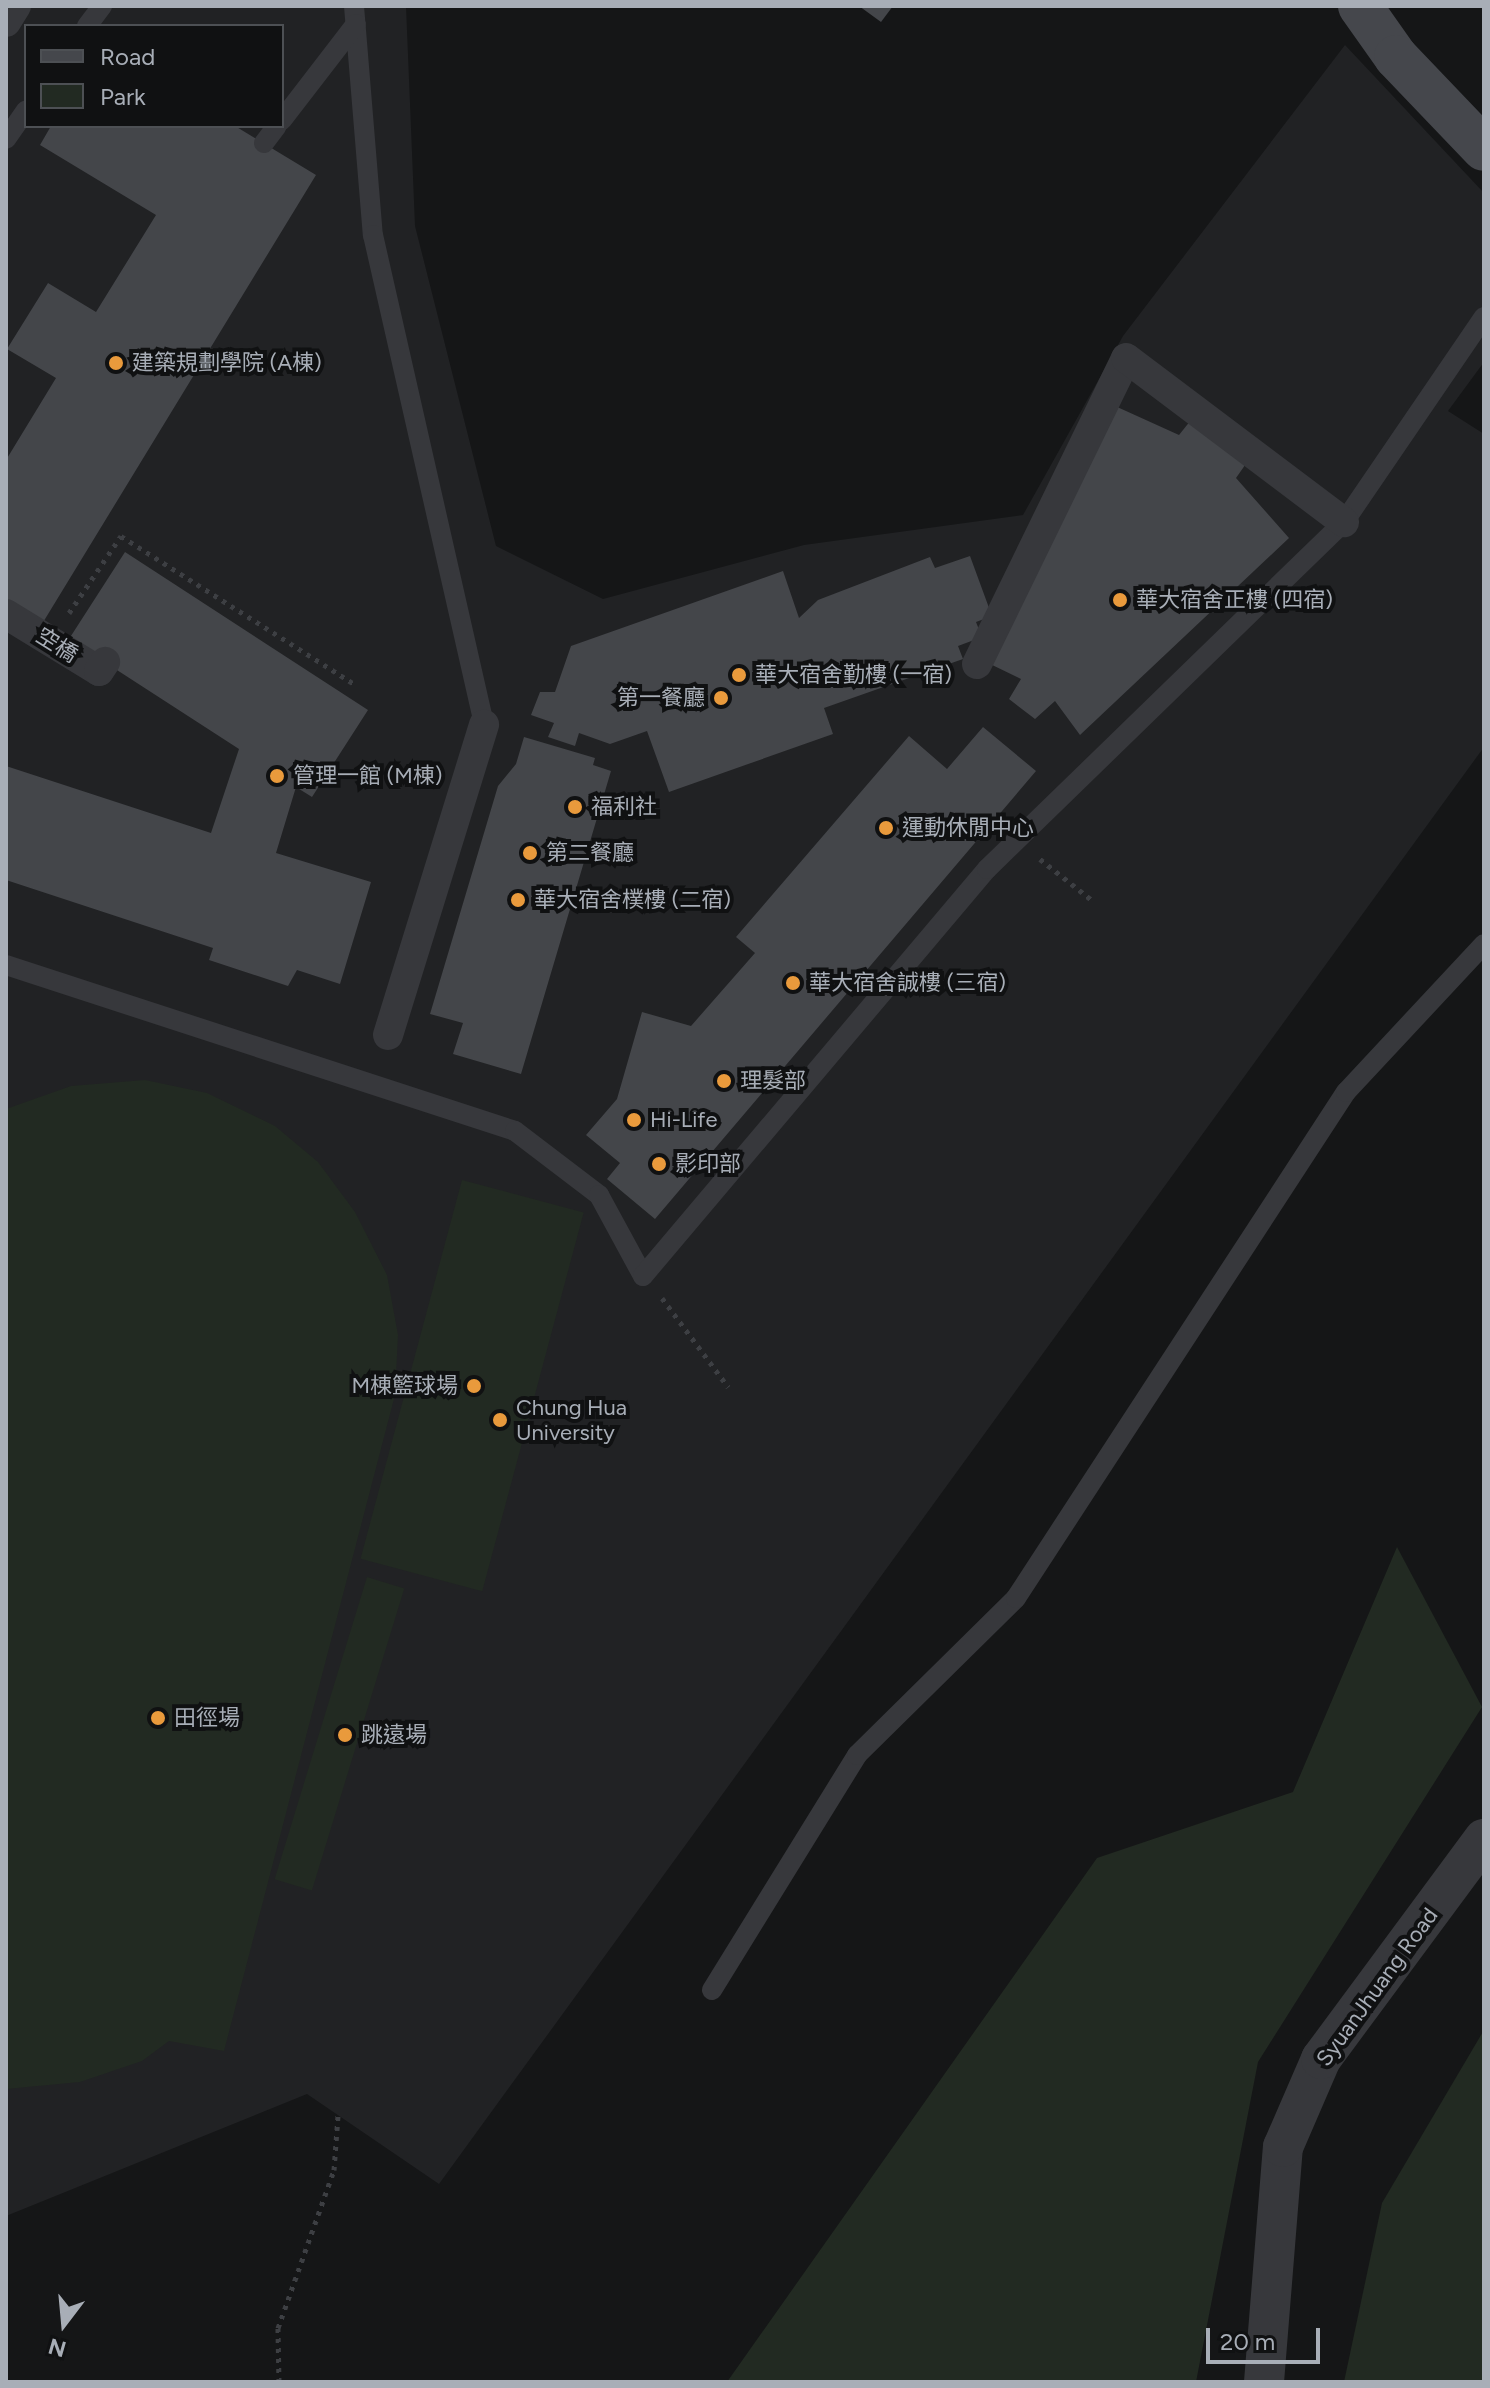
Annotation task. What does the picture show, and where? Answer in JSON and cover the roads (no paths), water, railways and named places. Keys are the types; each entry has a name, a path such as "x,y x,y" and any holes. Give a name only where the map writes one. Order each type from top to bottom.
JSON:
{"main road":[{"path":"1360,6 1396,57 1484,149"}],"street":[{"path":"6,22 16,6"},
{"path":"977,664 1126,358 1344,522"},
{"name":"空橋","path":"6,614 99,671 105,662"},
{"path":"388,1035 484,724"},
{"name":"SyuanJhuang Road","path":"1264,2382 1283,2147 1321,2059 1484,1839"}],"lane":[{"path":"88,24 102,6"},
{"path":"284,117 355,15"},
{"path":"355,15 373,235 484,724"},
{"path":"6,139 24,113"},
{"path":"264,143 275,128"},
{"path":"6,965 515,1131 599,1195 643,1276 1017,840 1344,522 1484,317"},
{"path":"712,1990 857,1755 1016,1598 1346,1092 1484,944"}],"place":[{"name":"建築規劃學院 (A棟)","path":"116,363"},
{"name":"華大宿舍正樓 (四宿)","path":"1120,600"},
{"name":"華大宿舍勤樓 (一宿)","path":"739,675"},
{"name":"第一餐廳","path":"721,698"},
{"name":"管理一館 (M棟)","path":"277,776"},
{"name":"福利社","path":"575,807"},
{"name":"運動休閒中心","path":"886,828"},
{"name":"第二餐廳","path":"530,853"},
{"name":"華大宿舍樸樓 (二宿)","path":"518,900"},
{"name":"華大宿舍誠樓 (三宿)","path":"793,983"},
{"name":"理髮部","path":"724,1081"},
{"name":"Hi-Life","path":"634,1120"},
{"name":"影印部","path":"659,1164"},
{"name":"M棟籃球場","path":"474,1386"},
{"name":"Chung Hua University","path":"500,1420"},
{"name":"田徑場","path":"158,1718"},
{"name":"跳遠場","path":"345,1735"}]}
